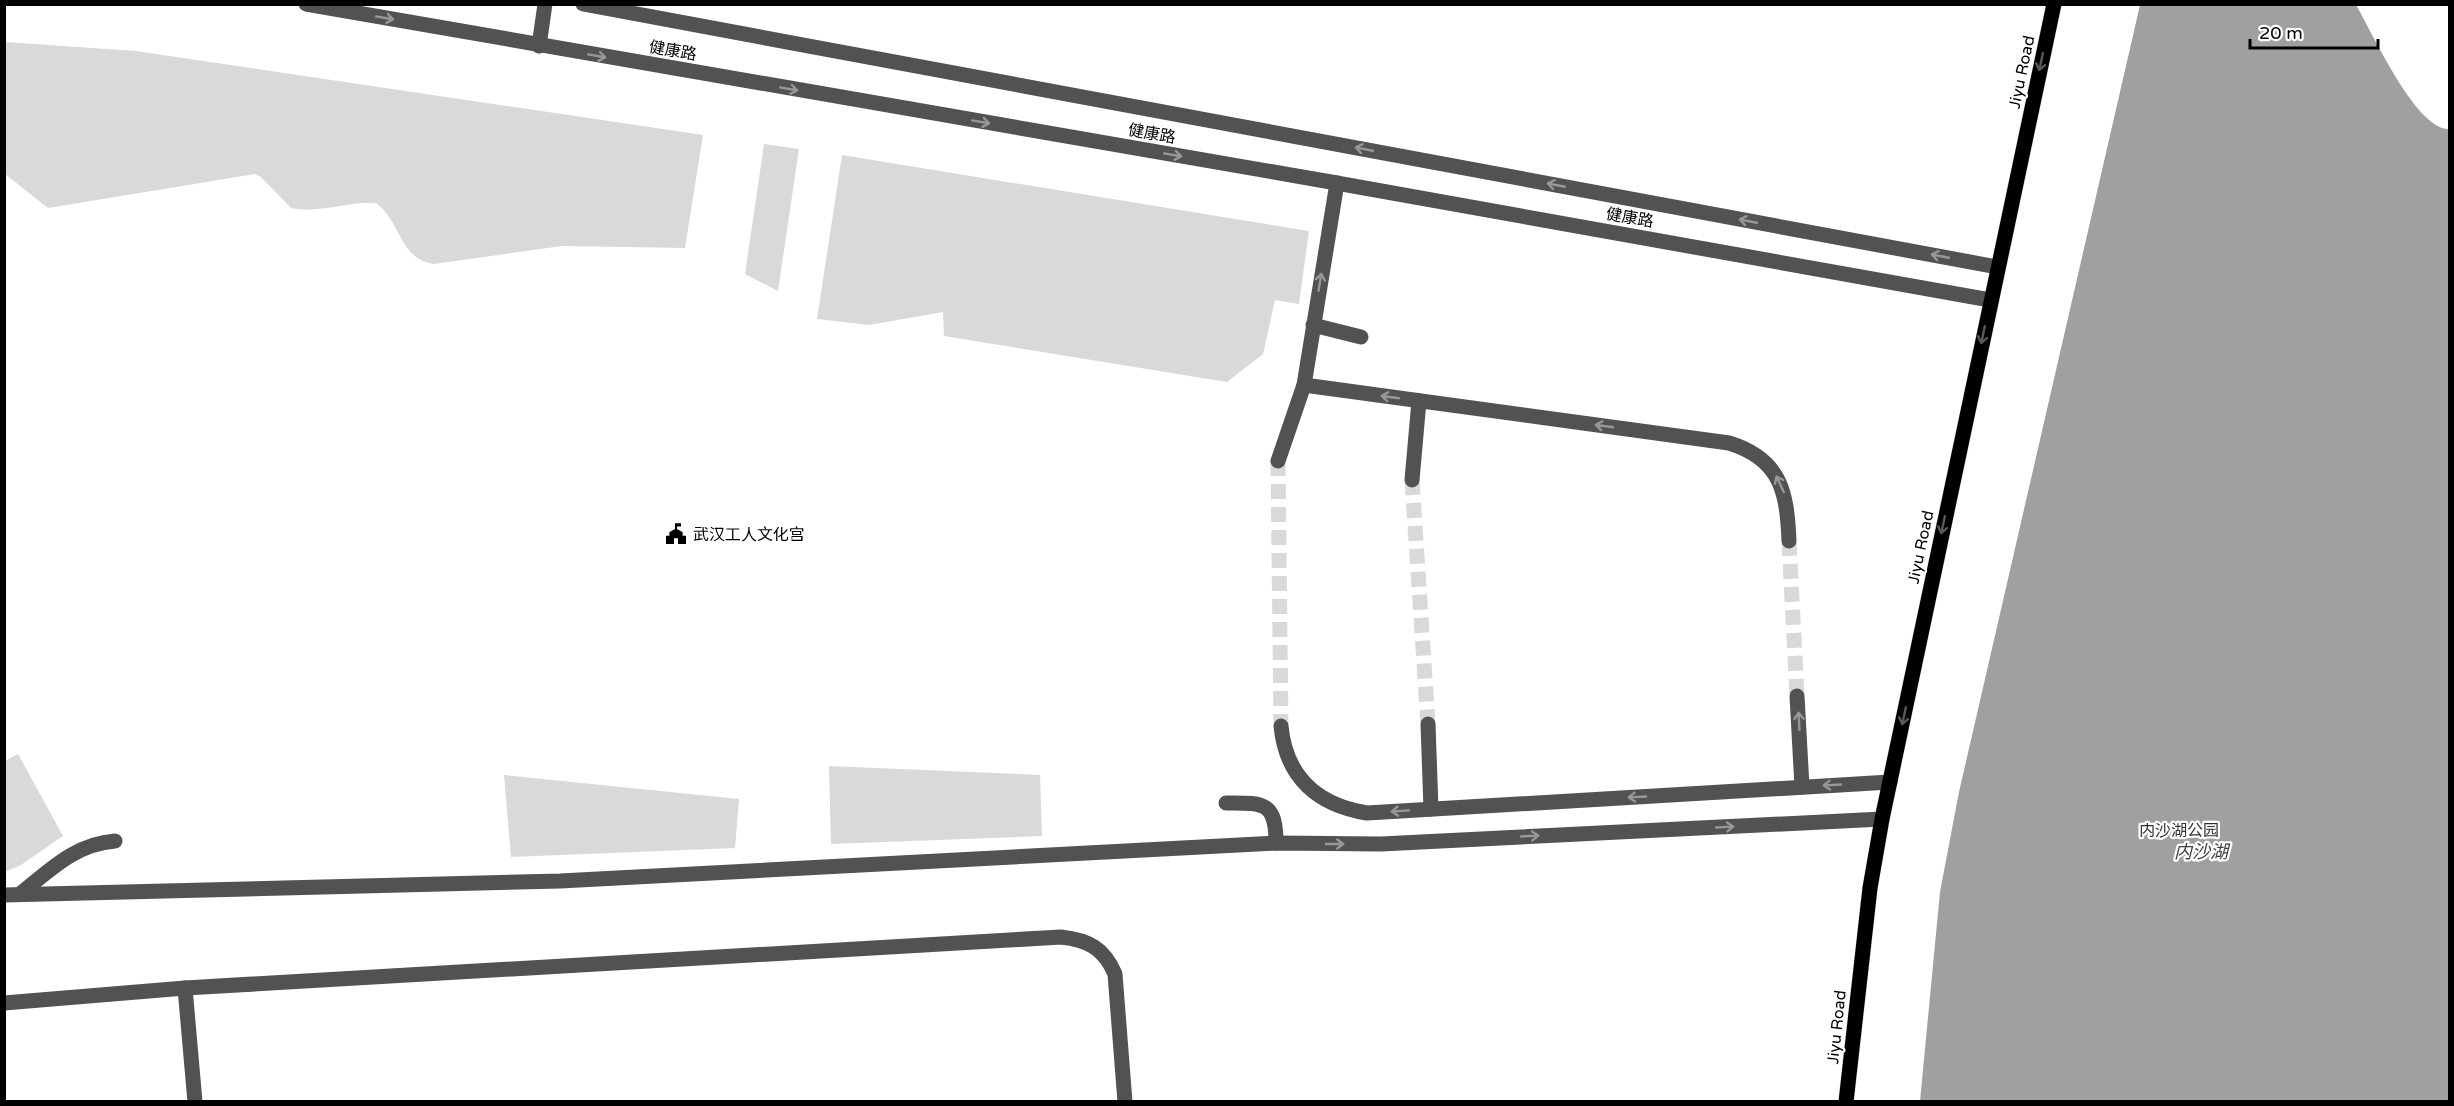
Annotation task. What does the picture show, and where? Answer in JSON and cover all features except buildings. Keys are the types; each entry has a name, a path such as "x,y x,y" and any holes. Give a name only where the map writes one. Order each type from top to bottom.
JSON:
{"main road":[{"name":"Jiyu Road","path":"1846,1101 1870,888 1882,819 2054,4"}],"street":[{"name":"健康路","path":"306,4 1337,183 1990,300"},
{"path":"539,46 545,4"},
{"name":"健康路","path":"583,4 1997,267"},
{"path":"1278,461 1304,385 1337,183"},
{"path":"1313,325 1360,337"},
{"path":"1304,385 1729,443 1747,449 1765,462 1777,476 1784,492 1788,511 1790,541"},
{"path":"1412,480 1419,401"},
{"path":"1797,696 1802,787"},
{"path":"1428,724 1431,809"},
{"path":"1281,726 1285,749 1306,786 1324,800 1345,809 1367,813 1890,782"},
{"path":"1226,803 1257,803 1269,809 1276,822 1276,843"},
{"path":"12,894 560,881 1276,843 1381,844 1882,819"},
{"path":"12,894 68,855 93,845 115,841"},
{"path":"4,1004 185,988 1061,937 1093,944 1109,958 1115,974 1125,1101"},
{"path":"185,988 195,1101"}],"shaded area":[{"path":"5,42 136,51 703,135 685,248 562,246 434,264 422,261 414,255 391,219 376,203 322,209 291,208 261,177 255,174 48,208 5,174"},
{"path":"764,144 799,149 778,291 745,274"},
{"path":"842,155 1309,231 1299,304 1275,300 1263,354 1227,382 944,336 943,312 869,325 817,319"},
{"path":"18,754 63,836 21,865 5,872 5,761"},
{"path":"829,766 1040,775 1042,836 831,844"},
{"path":"504,775 739,799 735,848 511,857"}],"water":[{"name":"内沙湖","path":"2140,5 2356,5 2409,97 2436,125 2449,129 2449,1101 1920,1101 1940,892 1959,792"}],"tunnel":[{"path":"1278,461 1281,726"},
{"path":"1412,480 1428,724"},
{"path":"1789,541 1797,696"}],"place":[{"name":"武汉工人文化宫","path":"676,534"}],"park label":[{"name":"内沙湖公园","path":"2179,830"}]}
